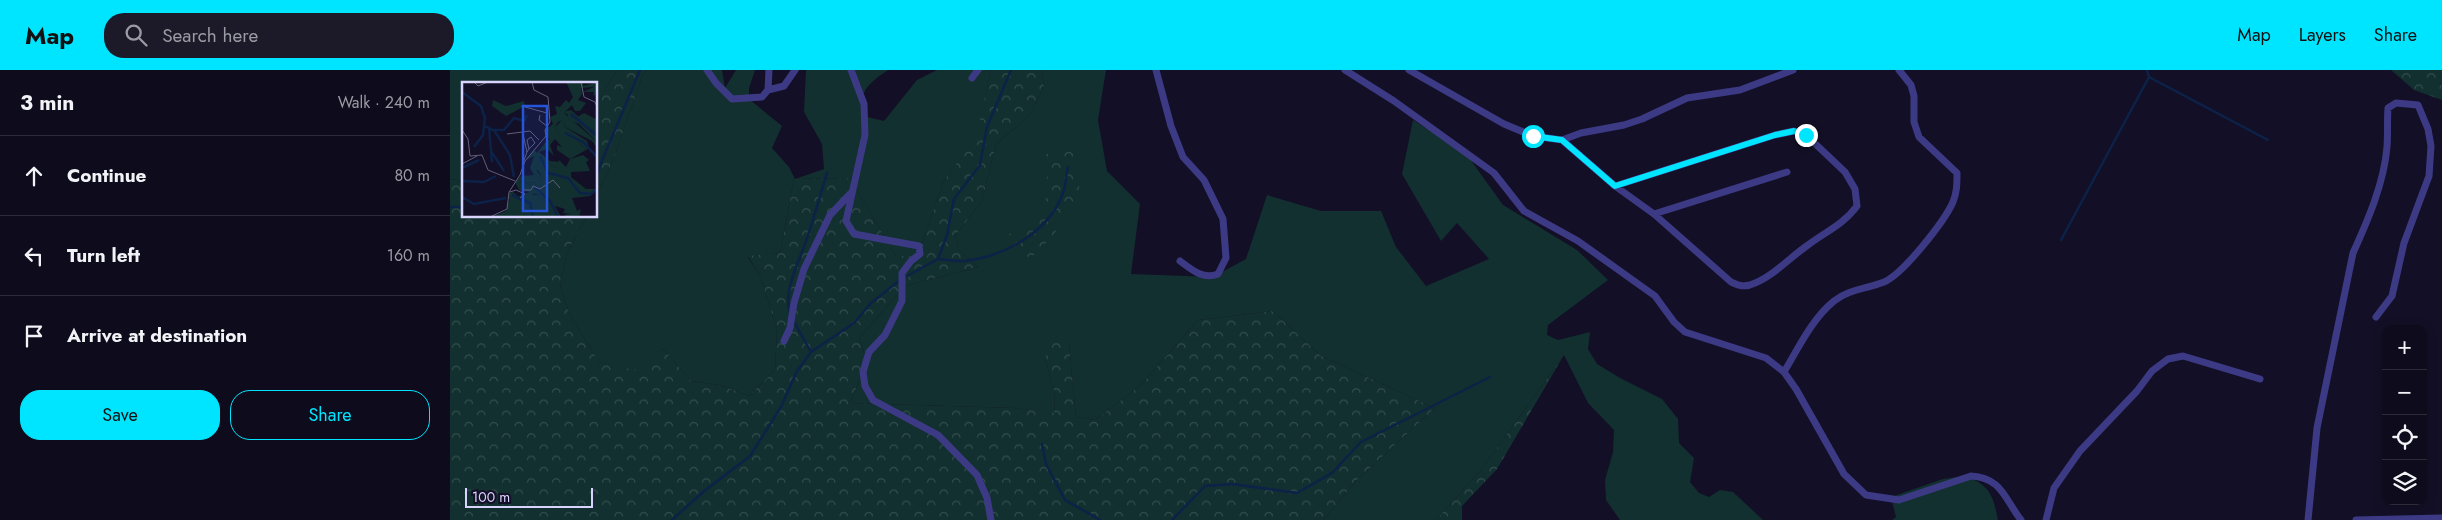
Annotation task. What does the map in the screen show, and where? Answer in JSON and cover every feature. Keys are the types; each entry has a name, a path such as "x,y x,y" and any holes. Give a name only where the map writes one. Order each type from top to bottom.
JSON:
{"street":[{"path":"707,70 716,83 732,99 762,97 768,90 770,70"},
{"path":"768,90 784,86 795,70"},
{"path":"851,70 864,104 865,135 846,221 854,234 919,246 920,254 911,261 902,273 902,301 885,335 868,352 863,372 865,386 873,400 938,435 977,475 987,498 990,520"},
{"path":"972,78 978,70"},
{"path":"1156,70 1171,126 1183,157 1204,180 1223,220 1226,258 1218,274 1210,277 1196,273 1180,261"},
{"path":"1345,70 1394,101 1494,173 1524,210 1578,241 1655,296 1674,322 1685,332 1766,358 1784,372 1796,389 1844,474 1866,495 1899,500 1971,476 1984,476 1995,482 2020,520"},
{"path":"1408,70 1504,124 1533,136 1562,140 1642,119 1687,98 1740,90 1793,70"},
{"path":"1784,372 1819,315 1846,292 1885,282 1917,254 1952,204 1958,189 1957,173 1919,137 1914,122 1914,96 1911,85 1898,70"},
{"path":"2308,520 2317,428 2352,253 2365,226 2387,148 2388,108 2396,103 2418,105 2428,129 2431,146 2429,176 2404,244 2392,296 2376,317"},
{"path":"1562,140 1615,186 1654,214 1731,282 1739,286 1746,286 1773,273 1809,244 1834,228 1853,211 1857,201 1855,189 1845,172 1806,135 1794,131 1775,135 1615,186"},
{"path":"1654,214 1787,172"},
{"path":"784,341 790,328 794,303 804,269 830,214 851,193"},
{"path":"2046,520 2054,488 2080,451 2152,371 2168,359 2183,356 2260,379"},
{"path":"2356,520 2442,518"}],"green space":[{"path":"450,70 617,70 598,103 598,82 462,82 462,181 450,179"},
{"path":"617,70 647,70 642,77 614,158 598,193 598,103"},
{"path":"647,70 722,70 725,88 736,70 755,70 749,88 749,99 782,126 772,148 789,167 795,179 780,253 748,257 760,276 777,329 775,370 749,396 720,385 691,381 663,349 634,371 599,362 570,315 560,286 567,252 586,218 598,218 598,193 614,158 642,77"},
{"path":"806,70 888,70 870,84 866,89 863,101 867,117 884,121 917,80 937,70 991,70 977,137 943,182 918,256 896,256 850,178 795,179 824,169 822,144 804,112"},
{"path":"991,70 1042,70 1044,87 1029,116 996,144 982,201 955,236 958,249 978,267 905,286 859,338 867,362 850,403 1014,408 1054,413 1055,394 1045,359 1051,340 1069,345 1076,417 1095,420 1140,386 1198,320 1273,311 1321,356 1435,408 1357,480 1323,520 450,520 450,179 462,181 462,218 586,218 567,252 560,286 570,315 599,362 634,370 663,349 691,381 720,385 749,396 775,370 777,329 760,276 748,256 780,253 794,179 850,178 896,256 918,256 943,182 976,137"},
{"path":"1042,70 1106,70 1098,120 1107,171 1140,204 1131,274 1213,277 1246,259 1267,195 1321,211 1381,211 1396,247 1426,286 1489,259 1457,223 1441,241 1402,174 1413,120 1467,155 1503,205 1577,250 1608,280 1548,325 1547,335 1558,340 1590,332 1588,349 1597,364 1662,399 1678,419 1679,443 1694,458 1690,482 1699,493 1709,497 1720,490 1733,492 1763,520 1620,520 1606,500 1605,480 1613,452 1614,430 1588,403 1564,355 1481,470 1436,520 1323,520 1357,480 1435,408 1321,356 1273,311 1198,320 1140,386 1095,420 1076,417 1069,345 1045,359 1055,394 1054,414 1014,408 850,403 867,362 859,338 905,286 978,267 958,249 955,236 982,201 996,144 1029,116 1044,87"},
{"path":"2391,70 2442,70 2442,100 2414,90"},
{"path":"1074,150 1080,192 1053,236 1031,258 1000,248 1002,236 1031,228 1042,211 1048,192 1047,173 1042,155"},
{"path":"1564,355 1497,469 1462,506 1462,520 1436,520 1481,470"},
{"path":"1964,476 1979,483 1988,491 1992,497 1998,520 1892,520 1896,517 1891,497 1943,479"}],"waterway":[{"path":"598,170 640,70"},
{"path":"672,520 703,492 750,456 781,407 797,371 811,352 854,323 871,303 900,280 938,259 947,235 954,199 980,165 987,127 1011,70"},
{"path":"2147,70 2149,77 2268,140"},
{"path":"2061,240 2149,77"},
{"path":"938,259 962,261 980,258 996,254 1025,239 1049,218 1058,205 1064,190 1068,167"},
{"path":"791,315 788,306 788,295 827,173"},
{"path":"450,207 462,207"},
{"path":"793,320 811,352"},
{"path":"1172,520 1205,486 1232,484 1297,493 1332,473 1361,442 1490,377"},
{"path":"1042,444 1046,464 1065,500 1100,520"}],"route":[{"path":"1533,136 1562,140 1615,186 1786,132 1794,131 1806,135"}]}
